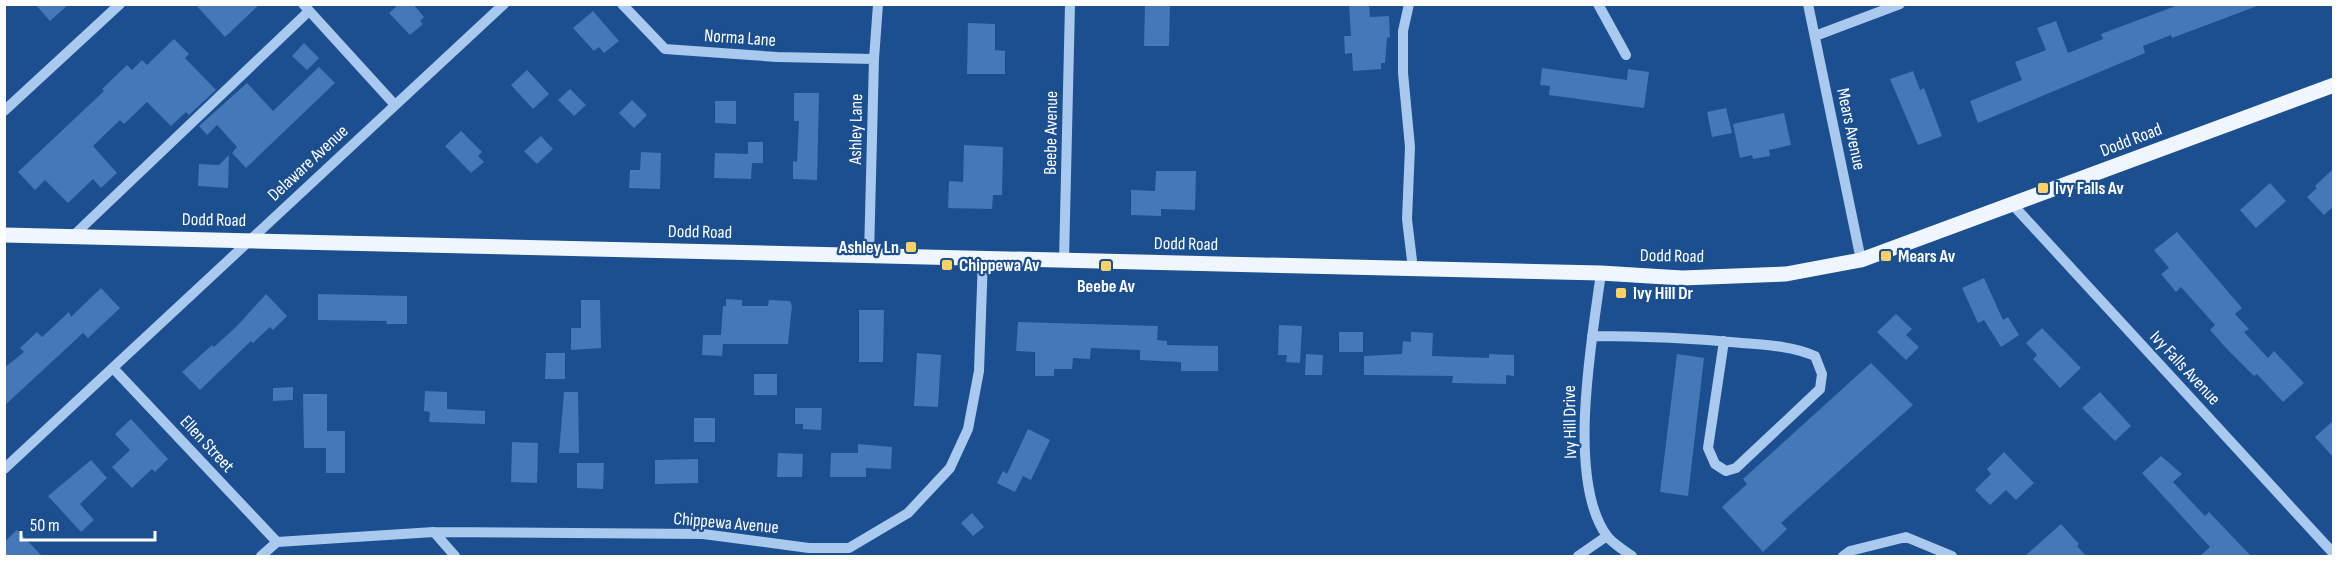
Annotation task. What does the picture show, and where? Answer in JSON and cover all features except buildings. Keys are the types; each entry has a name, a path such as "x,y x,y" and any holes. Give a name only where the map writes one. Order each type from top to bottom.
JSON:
{"main road":[{"name":"Dodd Road","path":"4,235 1601,273 1682,278 1786,274 1861,260 2334,85"}],"street":[{"path":"4,111 120,4"},
{"name":"Delaware Avenue","path":"4,469 504,4"},
{"name":"Norma Lane","path":"622,4 665,49 777,57 874,59"},
{"name":"Ashley Lane","path":"869,255 874,59 878,4"},
{"name":"Beebe Avenue","path":"1064,261 1070,4"},
{"path":"1409,4 1403,31 1403,74 1410,147 1407,219 1413,269"},
{"path":"1598,4 1626,55"},
{"name":"Mears Avenue","path":"1808,4 1861,260"},
{"path":"1815,36 1900,4"},
{"path":"73,236 306,8 395,105"},
{"name":"Ivy Falls Avenue","path":"2013,205 2334,554"},
{"name":"Chippewa Avenue","path":"277,542 434,532 703,534 809,548 849,548 908,513 950,468 968,429 979,371 983,258"},
{"name":"Ivy Hill Drive","path":"1601,273 1584,398 1589,497 1607,536 1632,556"},
{"path":"1592,336 1678,337 1724,341 1797,348 1815,356 1822,374 1820,389 1736,468 1726,471 1714,464 1708,448 1724,341"},
{"name":"Ellen Street","path":"113,368 277,542"},
{"path":"434,532 455,556"},
{"path":"1578,556 1607,536"},
{"path":"1843,556 1850,551 1906,537 1952,556"},
{"path":"261,556 277,542"},
{"path":"809,548 818,556"}],"place":[{"name":"Ivy Falls Av","path":"2043,188"},
{"name":"Ashley Ln","path":"911,247"},
{"name":"Mears Av","path":"1886,256"},
{"name":"Chippewa Av","path":"947,265"},
{"name":"Beebe Av","path":"1106,266"},
{"name":"Ivy Hill Dr","path":"1621,293"}]}
